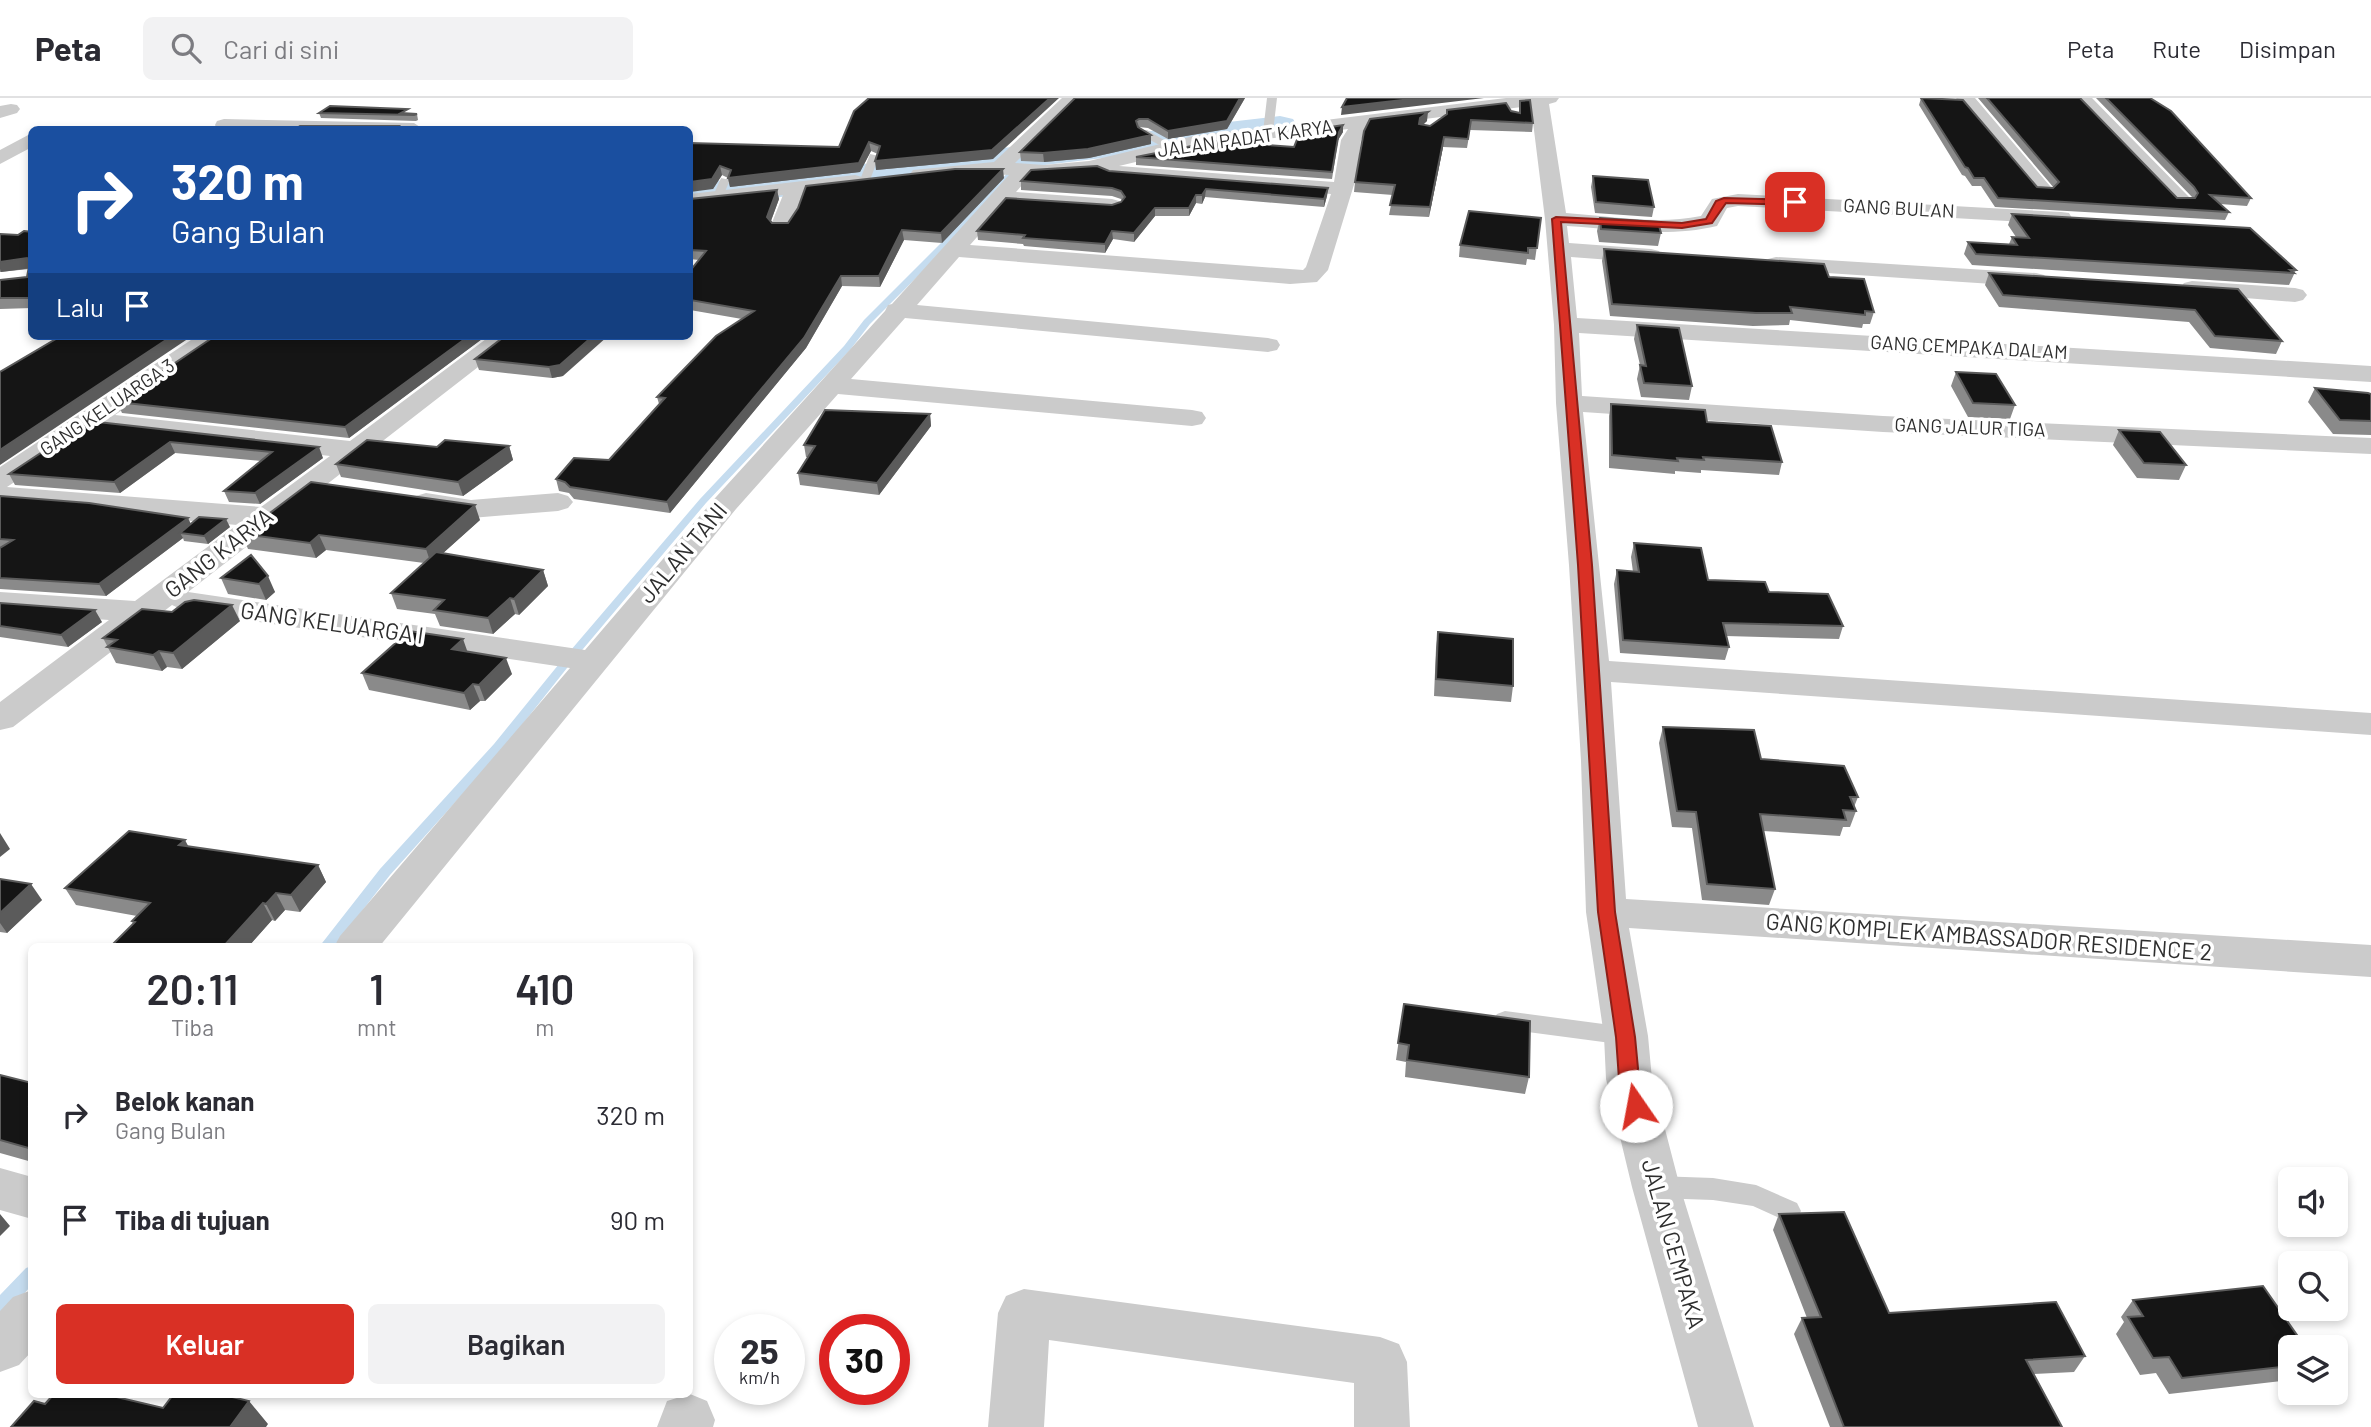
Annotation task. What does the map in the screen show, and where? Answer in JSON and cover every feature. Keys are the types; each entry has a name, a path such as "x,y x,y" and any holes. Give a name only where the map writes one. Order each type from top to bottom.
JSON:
{"street":[{"name":"JALAN TANI","path":"358,943 587,661 896,310 953,250 1010,171 1072,98"},
{"path":"1965,98 2043,190"},
{"path":"2082,98 2182,201"},
{"name":"JALAN PADAT KARYA","path":"693,199 720,190 796,187 866,175 897,176 1089,167 1163,142 1361,121 1404,107 1437,119 1527,101"},
{"name":"JALAN CEMPAKA","path":"1527,101 1556,219 1592,670 1606,912 1626,1037 1629,1079 1656,1187 1726,1427"},
{"path":"953,250 1290,277 1309,276 1317,270 1349,165 1351,140 1361,121"},
{"path":"224,125 419,126"},
{"path":"0,158 28,141"},
{"path":"1089,167 1118,172 1342,189"},
{"path":"1010,171 1112,205"},
{"path":"782,225 789,213 796,187"},
{"name":"GANG BULAN","path":"1556,219 1690,225 1709,221 1719,203 1738,200 2077,219"},
{"path":"1558,250 1673,258"},
{"path":"1754,262 2058,281"},
{"path":"2165,287 2295,295"},
{"path":"896,310 1268,345"},
{"name":"GANG CEMPAKA DALAM","path":"1566,325 2167,359 2371,374"},
{"name":"GANG KELUARGA 3","path":"0,480 208,340"},
{"name":"GANG KARYA","path":"0,719 155,603 265,516 311,484 496,340"},
{"path":"830,385 1192,418"},
{"name":"GANG JALUR TIGA","path":"1569,403 1871,424 2371,446"},
{"path":"89,420 355,450"},
{"path":"311,484 351,490"},
{"path":"0,495 248,517 265,516"},
{"path":"404,498 471,509 558,502"},
{"name":"GANG KELUARGA I","path":"0,602 128,612 155,603 587,661"},
{"path":"1592,670 2371,724"},
{"name":"GANG KOMPLEK AMBASSADOR RESIDENCE 2","path":"1606,912 2371,961"},
{"path":"0,1189 28,1197"},
{"path":"1016,1427 1024,1313 1380,1362 1382,1427"},
{"path":"0,1347 28,1318"}],"lane":[{"path":"1268,129 1272,98"},
{"path":"1143,132 1163,142"},
{"path":"866,175 874,156"},
{"path":"1484,1017 1626,1037"},
{"path":"1656,1187 1713,1189 1756,1196 1788,1212"}],"building":[{"path":"869,98 1050,98 992,150 875,161 880,146 869,142 859,163 728,178 731,170 720,166 712,179 693,182 693,143 839,147 854,111"},
{"path":"1075,98 1240,98 1227,121 1168,131 1148,119 1139,119 1136,121 1138,127 1151,135 1088,149 1020,152"},
{"path":"1347,98 1420,98 1342,107"},
{"path":"1921,98 1963,100 2037,187 2053,188 2059,182 1987,98 2080,98 2177,198 2195,198 2198,193 2194,187 2106,98 2150,98 2171,111 2251,198 2210,195 2229,212 1998,198 1984,178 1974,178 1965,167"},
{"path":"1530,100 1533,123 1471,120 1468,139 1444,137 1430,207 1390,205 1395,185 1355,182 1364,131 1370,119 1428,112 1420,118 1419,124 1430,126 1447,114 1447,110 1506,103 1511,111 1520,113 1520,101"},
{"path":"330,106 408,109 401,113 417,114 319,113"},
{"path":"1343,125 1339,132 1332,172 1136,157 1217,141 1294,147 1300,132 1328,134 1331,127"},
{"path":"1097,166 1109,171 1328,188 1324,199 1206,189 1202,195 1196,195 1189,208 1155,208 1134,233 1112,231 1105,244 1023,238 1025,235 977,231 1006,198 1112,205 1121,202 1125,197 1121,191 1112,188 1021,181 1031,170"},
{"path":"955,169 1003,169 941,233 902,230 879,276 841,276 804,338 667,502 570,487 556,479 574,458 609,460 665,398 657,397 716,336 754,311 693,301 693,267 706,251 693,250 693,199 777,190 767,217 772,223 788,223 798,208 806,186"},
{"path":"1593,176 1648,180 1654,207 1596,202"},
{"path":"1469,211 1541,218 1537,248 1528,248 1528,253 1460,245"},
{"path":"2012,214 2250,228 2296,270 2290,270 2294,273 1976,254 1968,242 2017,245 2012,237 2029,238"},
{"path":"1600,218 1658,222 1661,233 1601,229"},
{"path":"28,232 28,259 0,262 0,234 18,235"},
{"path":"1604,249 1824,264 1829,277 1864,279 1874,312 1865,311 1865,315 1790,307 1792,313 1756,313 1612,304"},
{"path":"28,272 28,298 0,298 0,280 27,277"},
{"path":"1989,273 2238,289 2282,341 2215,336 2195,310 2003,295"},
{"path":"1637,325 1679,328 1692,386 1644,383 1640,365 1646,366"},
{"path":"54,340 166,340 0,450 0,372"},
{"path":"209,340 464,340 345,427 117,402"},
{"path":"500,340 588,340 560,365 549,367 475,359"},
{"path":"1956,372 1996,374 2015,405 1973,403"},
{"path":"2315,388 2371,394 2371,421 2340,420"},
{"path":"1611,404 1705,410 1707,422 1771,426 1782,462 1703,457 1704,460 1677,458 1678,461 1612,455"},
{"path":"825,410 930,414 877,483 798,473 815,446 804,445"},
{"path":"89,421 319,447 255,493 224,491 272,452 170,442 114,482 9,474"},
{"path":"2119,430 2160,432 2186,465 2144,463"},
{"path":"367,440 437,447 445,440 509,446 458,482 336,464"},
{"path":"311,482 475,505 426,549 319,535 310,543 242,534"},
{"path":"0,496 89,503 188,518 99,584 0,578 0,548 13,540 0,539"},
{"path":"199,517 226,519 204,536 180,533"},
{"path":"1634,543 1701,548 1708,580 1765,582 1769,592 1828,594 1843,626 1723,623 1729,647 1623,640 1617,570 1639,572"},
{"path":"436,552 543,570 514,599 510,598 488,618 434,610 444,600 391,593"},
{"path":"251,555 268,576 259,584 221,578"},
{"path":"194,600 232,605 173,653 159,651 153,655 107,647 117,640 103,638 142,609 172,612 185,602"},
{"path":"0,603 95,610 61,635 0,626"},
{"path":"409,631 463,639 452,649 506,658 479,685 473,684 464,693 362,673"},
{"path":"1438,632 1513,639 1513,686 1436,679"},
{"path":"1663,727 1754,730 1761,759 1844,766 1858,797 1850,797 1856,811 1843,810 1846,820 1760,814 1775,889 1707,884 1696,812 1677,811"},
{"path":"129,831 185,840 179,845 318,865 291,895 276,893 266,904 263,903 227,943 114,943 150,903 65,888"},
{"path":"0,879 31,884 0,913"},
{"path":"1404,1004 1530,1021 1529,1077 1407,1060 1409,1045 1398,1043"},
{"path":"0,1075 28,1082 28,1148 0,1140"},
{"path":"1844,1212 1889,1313 2056,1302 2085,1356 2026,1360 2062,1427 1844,1427 1802,1318 1821,1317 1779,1214"},
{"path":"2263,1286 2278,1308 2278,1321 2287,1321 2297,1335 2278,1335 2278,1367 2182,1378 2169,1357 2153,1358 2128,1317 2143,1316 2133,1300"},
{"path":"50,1398 121,1398 163,1408 171,1398 236,1398 249,1401 230,1427 11,1427 34,1401 45,1404"}],"waterway":[{"path":"693,196 1280,127"},
{"path":"329,943 385,872 498,747 703,501 847,348 867,322 948,241 1033,149"},
{"path":"0,1307 28,1277"}],"route":[{"path":"1636,1106 1629,1079 1626,1037 1606,912 1599,761 1585,565 1569,403 1566,325 1556,219 1682,226 1709,221 1719,203 1724,201 1795,202"}]}
